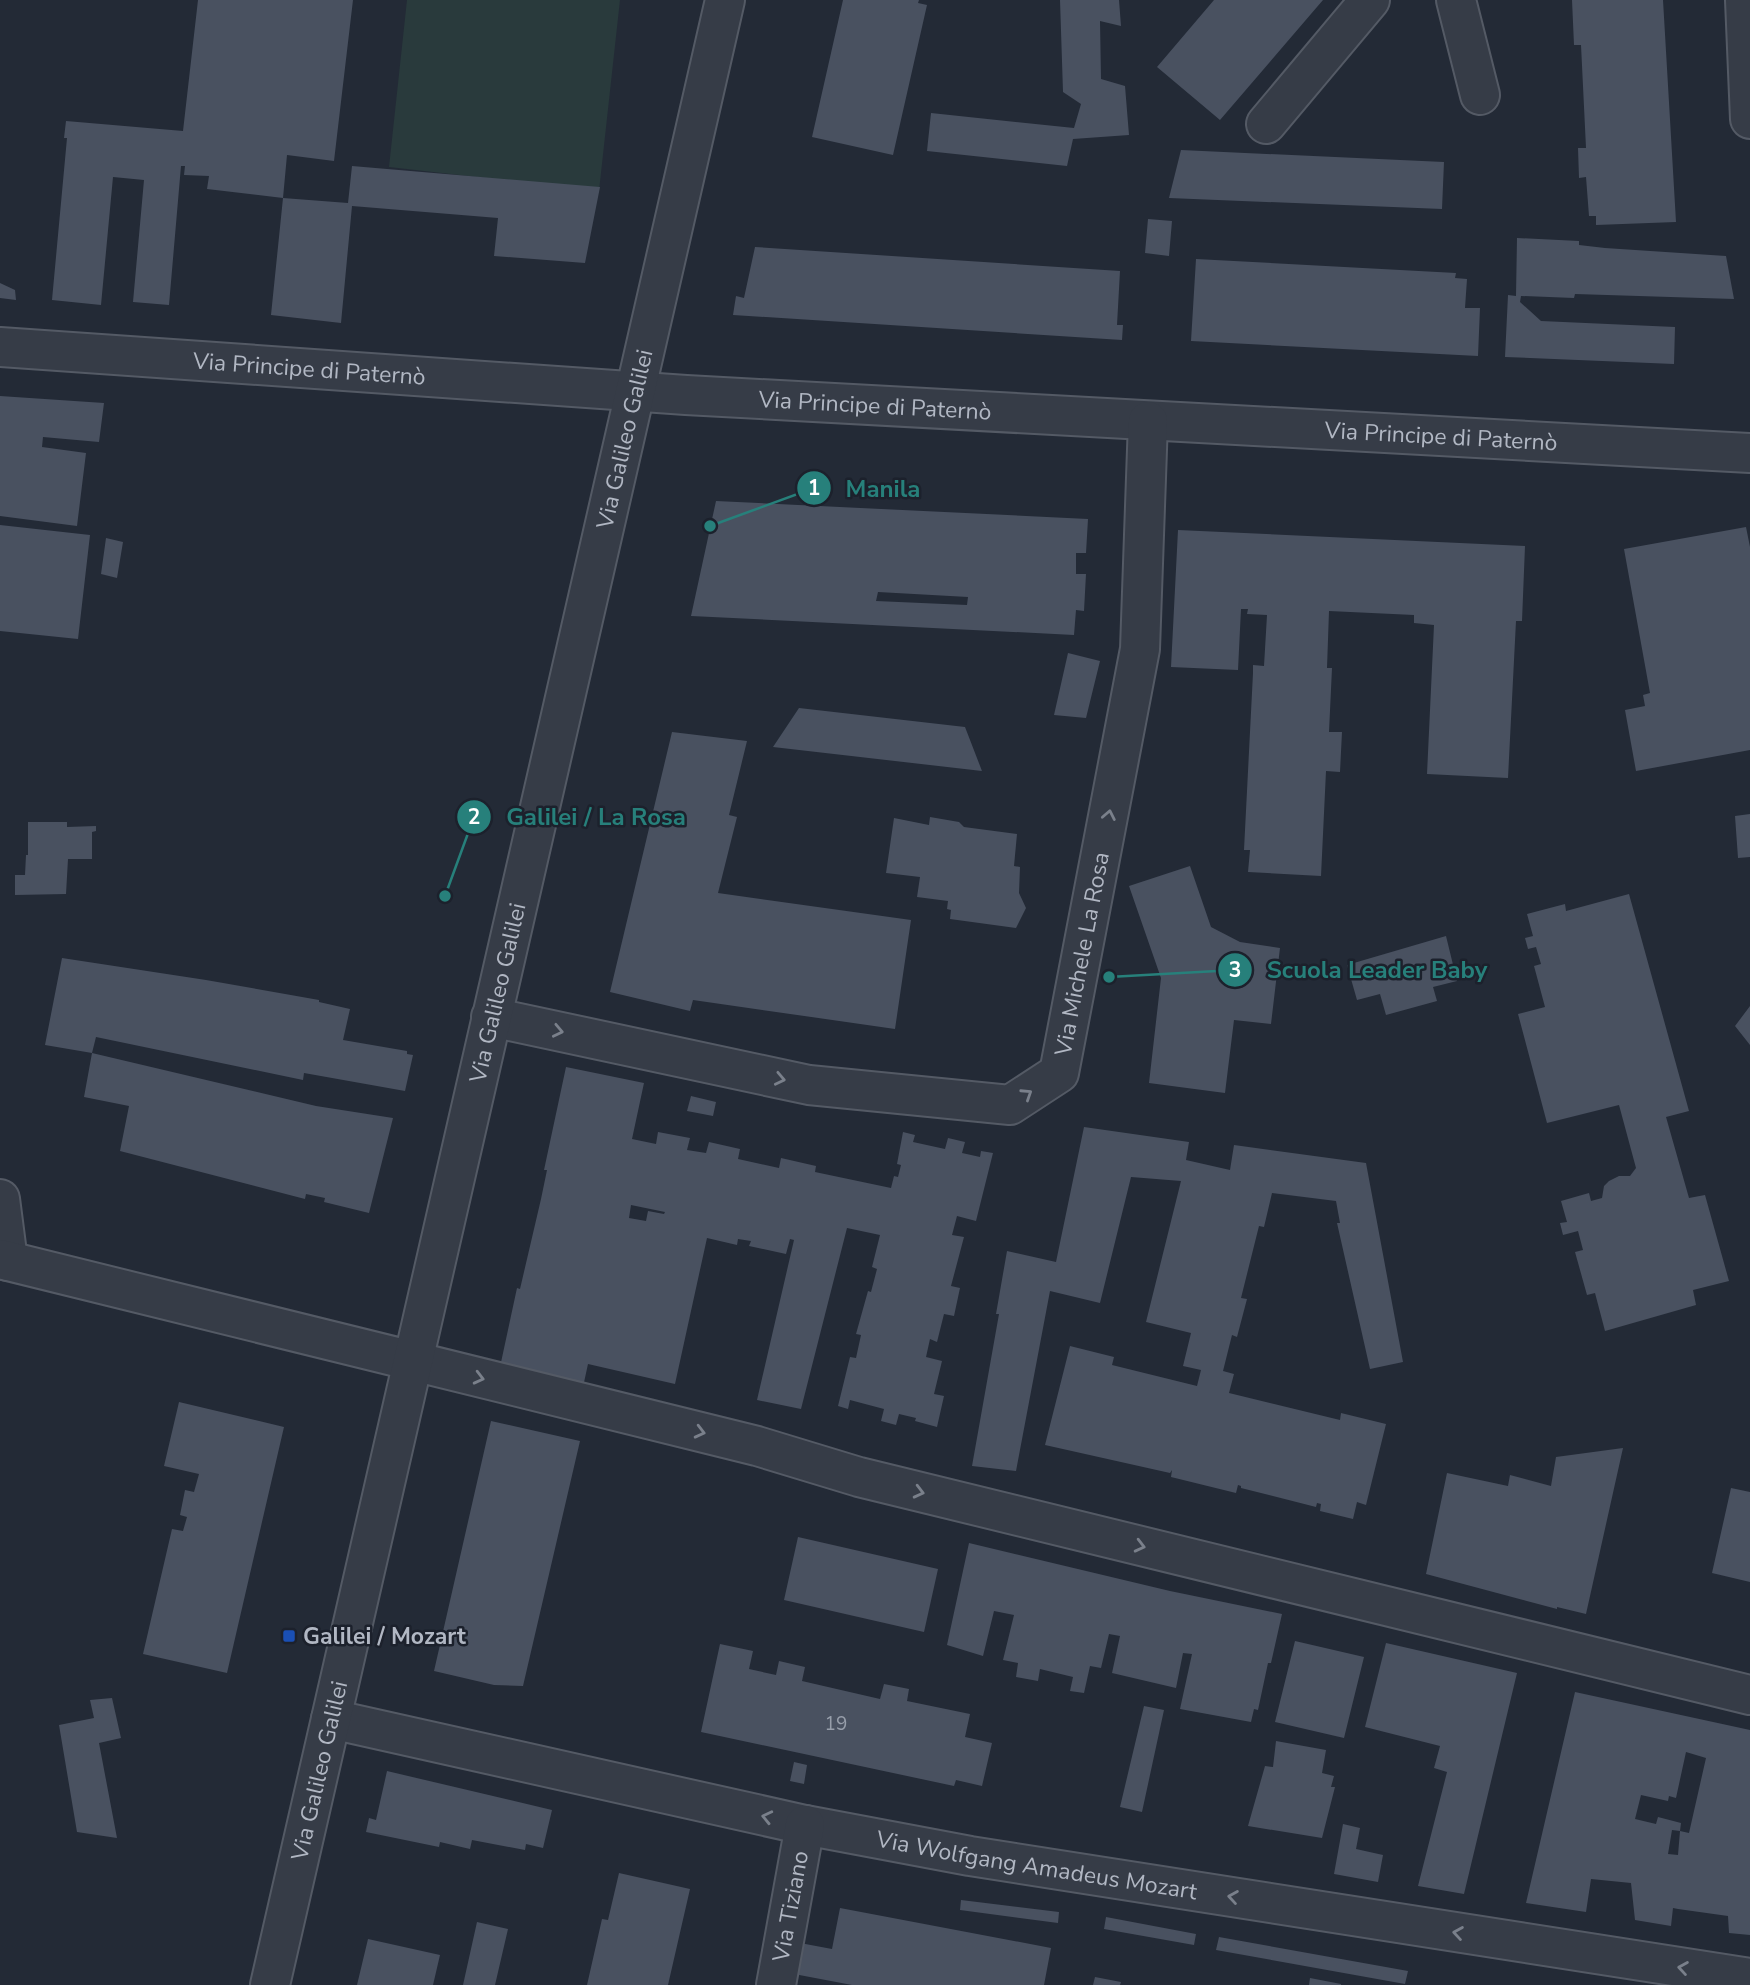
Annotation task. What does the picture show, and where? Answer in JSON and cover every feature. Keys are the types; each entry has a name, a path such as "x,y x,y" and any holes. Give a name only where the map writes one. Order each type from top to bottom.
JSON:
{"street":[{"name":"Via Galileo Galilei","path":"270,1985 725,0"},
{"path":"1266,124 1370,0"},
{"path":"1457,0 1480,95"},
{"path":"1745,0 1750,119"},
{"name":"Via Principe di Paternò","path":"0,346 634,392 1750,453"},
{"name":"Via Michele La Rosa","path":"491,1017 809,1084 1010,1105 1059,1073 1140,649 1148,421"},
{"path":"0,1199 4,1260 757,1446 859,1477 1750,1695"},
{"name":"Via Wolfgang Amadeus Mozart","path":"331,1719 805,1825 970,1856 1750,1978"},
{"name":"Via Tiziano","path":"776,1985 805,1825"}],"shaded area":[{"path":"407,0 620,0 599,191 389,167"}],"building":[{"path":"198,0 353,0 334,161 287,155 283,198 207,189 209,176 184,175 185,166 181,166 169,305 133,302 144,180 113,177 101,305 52,300 67,138 64,138 66,121 183,131"},
{"path":"843,0 919,0 918,3 927,5 893,155 812,137"},
{"path":"1060,0 1119,0 1121,26 1100,21 1101,79 1125,86 1129,135 1073,139 1067,166 927,151 931,113 1074,128 1081,104 1063,92"},
{"path":"1214,0 1323,0 1220,120 1157,67"},
{"path":"1572,0 1663,0 1676,222 1596,225 1596,216 1589,216 1586,177 1579,178 1578,148 1586,148 1581,45 1574,45"},
{"path":"1181,150 1444,162 1442,209 1169,198"},
{"path":"352,166 600,187 585,263 494,256 498,218 352,206 341,323 271,315 283,198 348,203"},
{"path":"1148,219 1172,221 1169,256 1145,253"},
{"path":"1517,238 1579,241 1579,245 1605,248 1726,256 1734,299 1575,294 1574,298 1521,296 1520,302 1541,321 1675,327 1674,364 1505,357 1508,295 1516,296"},
{"path":"755,247 1120,271 1117,325 1123,325 1122,340 733,315 736,296 744,298"},
{"path":"1196,259 1456,273 1455,278 1467,279 1465,308 1480,308 1478,356 1191,341"},
{"path":"0,283 15,290 16,300 0,298"},
{"path":"0,396 104,403 99,442 43,437 42,447 86,453 77,526 0,516"},
{"path":"716,501 1088,519 1086,553 1076,553 1076,574 1086,574 1084,611 1076,610 1074,635 691,616","holes":["878,592 968,597 967,605 876,601"]},
{"path":"0,525 90,535 78,639 0,631"},
{"path":"1746,527 1750,547 1750,750 1636,771 1625,710 1645,706 1643,695 1650,693 1624,549"},
{"path":"1178,530 1525,546 1522,621 1516,621 1508,778 1427,774 1434,625 1414,623 1414,615 1329,611 1327,668 1332,668 1329,732 1342,732 1340,772 1326,771 1321,876 1248,872 1250,850 1244,850 1253,665 1264,666 1267,615 1247,614 1248,609 1241,609 1238,670 1171,667"},
{"path":"106,538 123,542 117,578 101,574"},
{"path":"1068,653 1100,661 1086,718 1054,715"},
{"path":"799,708 965,727 982,771 773,747"},
{"path":"672,732 747,741 729,815 737,817 718,893 911,920 895,1029 693,1000 690,1011 610,992"},
{"path":"1750,814 1750,857 1738,858 1735,816"},
{"path":"930,817 959,822 964,827 1017,834 1014,866 1020,867 1019,893 1026,908 1016,928 950,919 948,901 917,897 920,877 886,873 894,818 929,825"},
{"path":"28,822 67,822 67,827 96,826 96,831 92,832 92,859 68,859 66,894 15,895 15,875 25,875"},
{"path":"1190,866 1211,927 1240,942 1280,948 1271,1024 1234,1020 1225,1093 1149,1083 1161,978 1129,886"},
{"path":"1629,894 1689,1111 1666,1117 1689,1198 1705,1195 1729,1281 1693,1290 1696,1305 1605,1331 1595,1293 1587,1295 1575,1252 1583,1250 1578,1231 1563,1235 1560,1223 1567,1222 1561,1201 1589,1193 1591,1201 1602,1198 1604,1186 1609,1181 1619,1176 1630,1176 1636,1168 1619,1105 1547,1123 1518,1014 1545,1007 1534,966 1541,964 1536,947 1528,949 1525,938 1533,936 1527,914 1565,904 1566,911"},
{"path":"1446,936 1457,981 1433,987 1437,1001 1386,1015 1380,994 1357,1000 1347,965"},
{"path":"62,958 319,1000 350,1009 343,1040 407,1051 407,1054 413,1055 405,1091 304,1073 303,1080 96,1037 92,1053 45,1045"},
{"path":"1750,1006 1750,1045 1735,1026"},
{"path":"92,1053 316,1106 393,1118 369,1213 324,1202 325,1198 306,1194 305,1199 120,1151 129,1106 84,1097"},
{"path":"566,1067 644,1083 632,1139 656,1144 658,1132 690,1138 687,1150 706,1153 709,1142 740,1149 738,1159 779,1168 781,1158 816,1166 815,1172 891,1188 901,1165 897,1164 903,1132 915,1135 913,1142 945,1149 948,1138 965,1142 962,1153 980,1157 981,1151 993,1153 976,1221 957,1216 952,1235 964,1237 951,1286 960,1288 954,1316 944,1314 937,1342 930,1339 926,1357 942,1361 934,1394 944,1396 937,1427 899,1414 896,1425 881,1421 884,1409 850,1400 848,1409 838,1406 850,1357 856,1358 861,1335 856,1334 877,1269 872,1267 880,1235 847,1228 801,1409 757,1400 794,1240 790,1239 786,1254 749,1246 751,1241 738,1239 737,1245 707,1238 675,1384 588,1364 583,1387 500,1367 517,1288 520,1289 541,1199 547,1170 544,1170","holes":["631,1205 665,1212 648,1211 646,1221 629,1218"]},
{"path":"691,1096 716,1102 713,1116 687,1111"},
{"path":"1084,1127 1189,1142 1186,1160 1230,1170 1234,1145 1366,1163 1403,1362 1370,1369 1337,1223 1340,1223 1336,1201 1272,1193 1264,1227 1259,1226 1241,1298 1247,1299 1237,1337 1232,1335 1223,1371 1234,1374 1229,1393 1340,1420 1341,1413 1386,1424 1366,1505 1357,1502 1353,1519 1320,1511 1321,1504 1317,1503 1316,1507 1238,1485 1236,1493 1171,1477 1172,1470 1170,1473 1045,1445 1070,1346 1114,1357 1112,1365 1197,1386 1201,1370 1183,1366 1191,1333 1146,1322 1181,1181 1131,1177 1100,1303 1050,1291 1016,1471 972,1466 999,1314 996,1314 1007,1251 1056,1262"},
{"path":"179,1402 284,1427 227,1673 143,1654 172,1529 183,1531 187,1517 180,1515 185,1490 194,1492 199,1474 164,1466"},
{"path":"491,1421 580,1441 523,1686 494,1685 434,1671"},
{"path":"1623,1448 1586,1614 1557,1609 1426,1574 1447,1473 1508,1486 1510,1475 1551,1486 1556,1457"},
{"path":"1731,1488 1750,1492 1750,1582 1712,1573"},
{"path":"798,1537 938,1569 924,1632 784,1600"},
{"path":"969,1543 1170,1591 1282,1614 1258,1710 1254,1709 1251,1722 1180,1709 1192,1654 1183,1653 1176,1688 1112,1673 1120,1636 1109,1634 1101,1668 1090,1666 1084,1693 1070,1691 1073,1677 1040,1669 1038,1681 1016,1677 1018,1663 1003,1660 1014,1615 994,1611 983,1656 947,1645"},
{"path":"1295,1641 1364,1657 1344,1738 1275,1722"},
{"path":"1386,1643 1517,1673 1464,1894 1418,1886 1447,1772 1434,1768 1440,1746 1365,1727"},
{"path":"720,1644 753,1651 749,1669 776,1675 779,1661 805,1667 802,1681 880,1699 884,1684 909,1689 907,1701 970,1714 965,1737 992,1743 982,1786 956,1780 954,1786 701,1732"},
{"path":"1575,1692 1750,1730 1750,1935 1729,1933 1728,1916 1673,1908 1671,1926 1635,1920 1631,1883 1591,1879 1586,1912 1526,1903","holes":["1686,1752 1706,1758 1689,1833 1680,1831 1681,1823 1658,1817 1656,1824 1635,1819 1641,1795 1668,1801 1669,1796 1676,1798","1672,1830 1680,1831 1678,1855 1668,1854"]},
{"path":"112,1698 121,1738 99,1743 117,1838 77,1832 59,1725 94,1718 90,1700"},
{"path":"1144,1706 1164,1710 1142,1812 1120,1807"},
{"path":"1276,1741 1326,1750 1322,1773 1334,1776 1331,1787 1335,1787 1322,1838 1248,1826 1265,1766 1273,1767"},
{"path":"794,1762 807,1765 804,1784 790,1781"},
{"path":"387,1771 552,1810 543,1848 526,1844 525,1850 472,1840 470,1849 440,1842 439,1847 366,1832 369,1818 376,1820"},
{"path":"1343,1824 1360,1828 1356,1849 1383,1855 1378,1882 1334,1874"},
{"path":"619,1873 690,1889 668,1985 587,1985 602,1919 608,1920"},
{"path":"961,1900 1059,1912 1058,1923 960,1910"},
{"path":"840,1908 1051,1948 1044,1985 852,1985 794,1974 800,1943 832,1949"},
{"path":"1106,1917 1196,1934 1194,1945 1104,1929"},
{"path":"477,1922 508,1929 495,1985 463,1985"},
{"path":"1219,1937 1408,1971 1405,1984 1216,1950"},
{"path":"368,1939 440,1955 433,1985 357,1985"},
{"path":"1095,1977 1121,1982 1120,1985 1093,1985"},
{"path":"1310,1978 1341,1984 1341,1985 1309,1985"}],"place":[{"name":"Manila","path":"710,526"},
{"name":"Galilei / La Rosa","path":"445,896"},
{"name":"Scuola Leader Baby","path":"1109,977"},
{"name":"Galilei / Mozart","path":"289,1636"}]}
